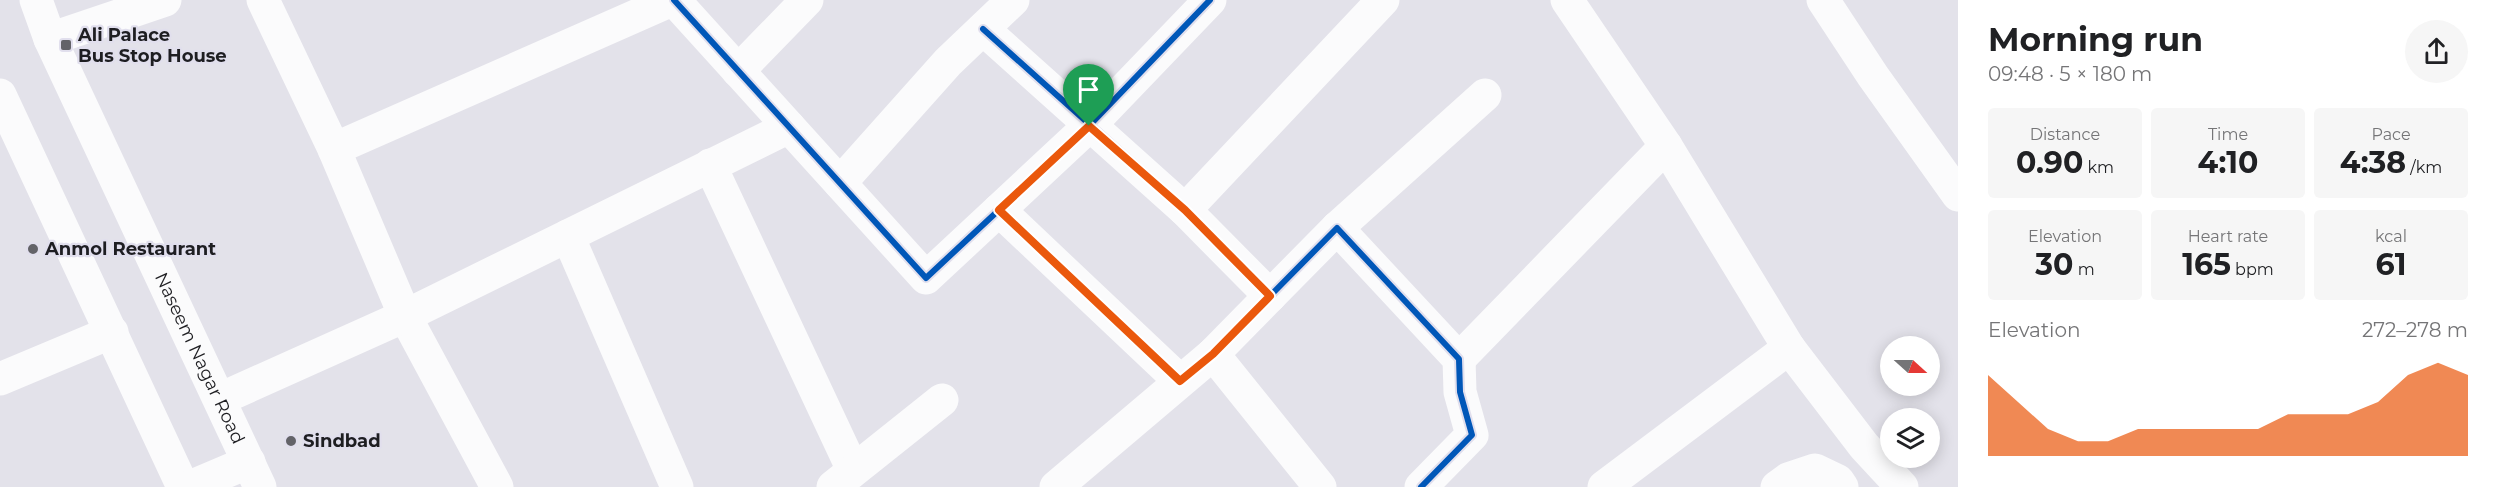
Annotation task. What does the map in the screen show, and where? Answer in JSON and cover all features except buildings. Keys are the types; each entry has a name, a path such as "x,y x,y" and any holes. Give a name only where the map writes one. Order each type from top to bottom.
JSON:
{"street":[{"name":"Naseem Nagar Road","path":"36,0 50,39 254,475"},
{"path":"50,39 165,0"},
{"path":"263,0 334,148 405,316 497,487"},
{"path":"334,148 673,0 926,278 1089,126 1210,0"},
{"path":"738,71 807,0"},
{"path":"840,183 948,62 1013,0"},
{"path":"1185,210 1383,0"},
{"path":"1567,0 1666,146 1789,348 1864,446 1902,487"},
{"path":"1823,0 1958,195"},
{"path":"983,29 1185,210 1270,296"},
{"path":"0,95 183,487"},
{"path":"1065,484 1213,354 1337,228 1485,95"},
{"path":"220,399 405,316 789,127"},
{"path":"1459,359 1666,146"},
{"path":"710,165 843,479 942,400"},
{"path":"999,210 1180,381"},
{"path":"1337,228 1459,359 1460,392 1472,435 1421,487"},
{"path":"568,236 677,487"},
{"path":"0,379 112,332"},
{"path":"1604,487 1789,348"},
{"path":"1213,354 1320,487"},
{"path":"1777,487 1788,479 1815,470 1838,481 1842,487"},
{"path":"190,487 254,475"}],"cycle path":[{"path":"674,0 926,278 1089,126 1210,0"},
{"path":"983,29 1185,210 1270,296 1337,228 1459,359 1460,392 1472,435 1421,487"}],"place":[{"name":"Ali Palace Bus Stop House","path":"66,45"},
{"name":"Anmol Restaurant","path":"33,249"},
{"name":"Sindbad","path":"291,441"}],"route":[{"path":"1089,126 1185,210 1270,296 1213,354 1180,381 999,210 1089,126"}]}
